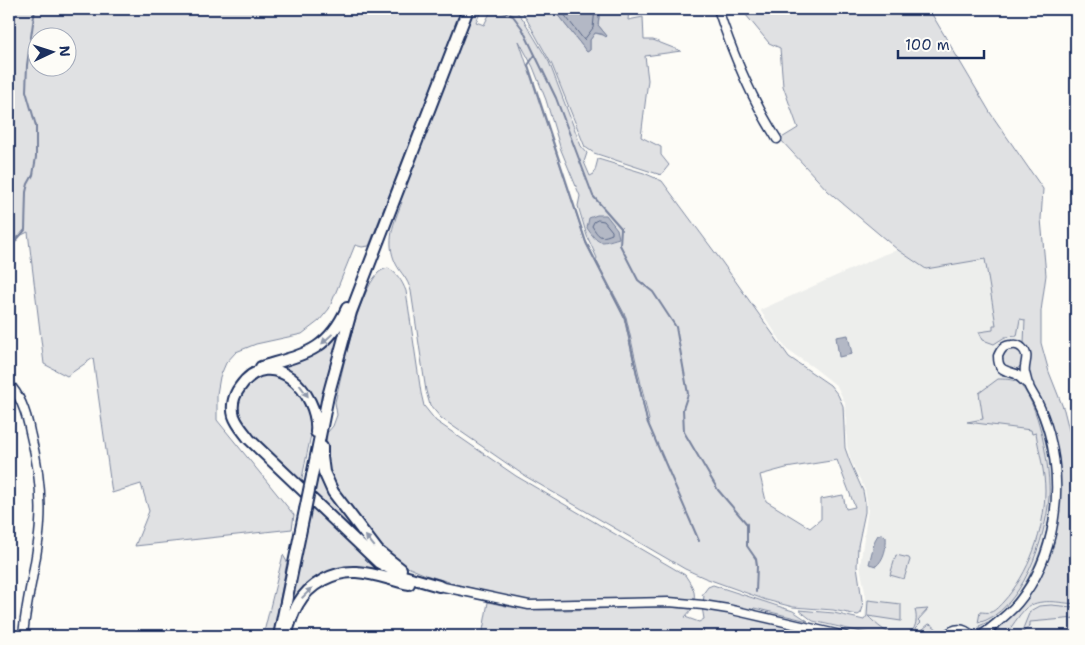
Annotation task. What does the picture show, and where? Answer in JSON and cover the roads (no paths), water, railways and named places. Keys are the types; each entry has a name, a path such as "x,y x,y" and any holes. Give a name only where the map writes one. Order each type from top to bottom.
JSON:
{"main road":[{"path":"279,636 328,396 342,340 362,283 468,9"},
{"path":"362,283 352,296 337,328 325,341 304,354 253,369 242,377 235,385 229,401 230,414 236,429 249,439 378,562 404,576 439,586"},
{"path":"249,439 237,423 234,414 234,399 239,387 250,376 262,371 274,370 289,376 307,395 315,414 316,427 310,463 312,476"},
{"path":"328,396 328,417 322,457 324,472 329,486 371,543 384,557 403,570 439,586"},
{"path":"286,636 293,613 302,596 314,586 336,575 348,572 363,573 415,585 439,586"}],"street":[{"path":"718,9 731,51 742,76 755,103 777,139"},
{"path":"981,636 1012,610 1030,585 1046,549 1055,511 1056,481 1053,451 1042,412 1028,385 1025,373 1026,355 1024,350 1016,344 1004,347 998,356 1000,366 1006,372 1014,374 1028,385"},
{"path":"1014,374 1026,365"},
{"path":"9,384 20,401 28,423 36,454 40,494 38,543 23,636"},
{"path":"439,586 529,605 670,602 703,605 845,636"},
{"path":"946,636 953,630 959,629 970,634 989,628"}],"water":[{"path":"553,9 600,9 598,25 607,36 595,33 590,40 590,50 587,52"},
{"path":"597,215 606,215 617,229 619,238 600,242 594,238 587,228 589,218"},
{"path":"848,335 852,354 839,357 836,337"},
{"path":"878,535 886,537 886,544 883,557 876,566 869,564"}],"waterway":[{"path":"9,249 25,230 26,192 33,175 36,157 36,126 26,91 27,65 35,9"},
{"path":"498,9 513,16 522,28 556,98 593,196 621,228 620,245 638,280 653,292 676,327 688,394 683,409 684,432 718,490 747,524 747,546 756,559 757,566 756,592"},
{"path":"535,55 528,65 586,242 625,318 647,421 699,541"},
{"path":"755,631 755,636"}]}
